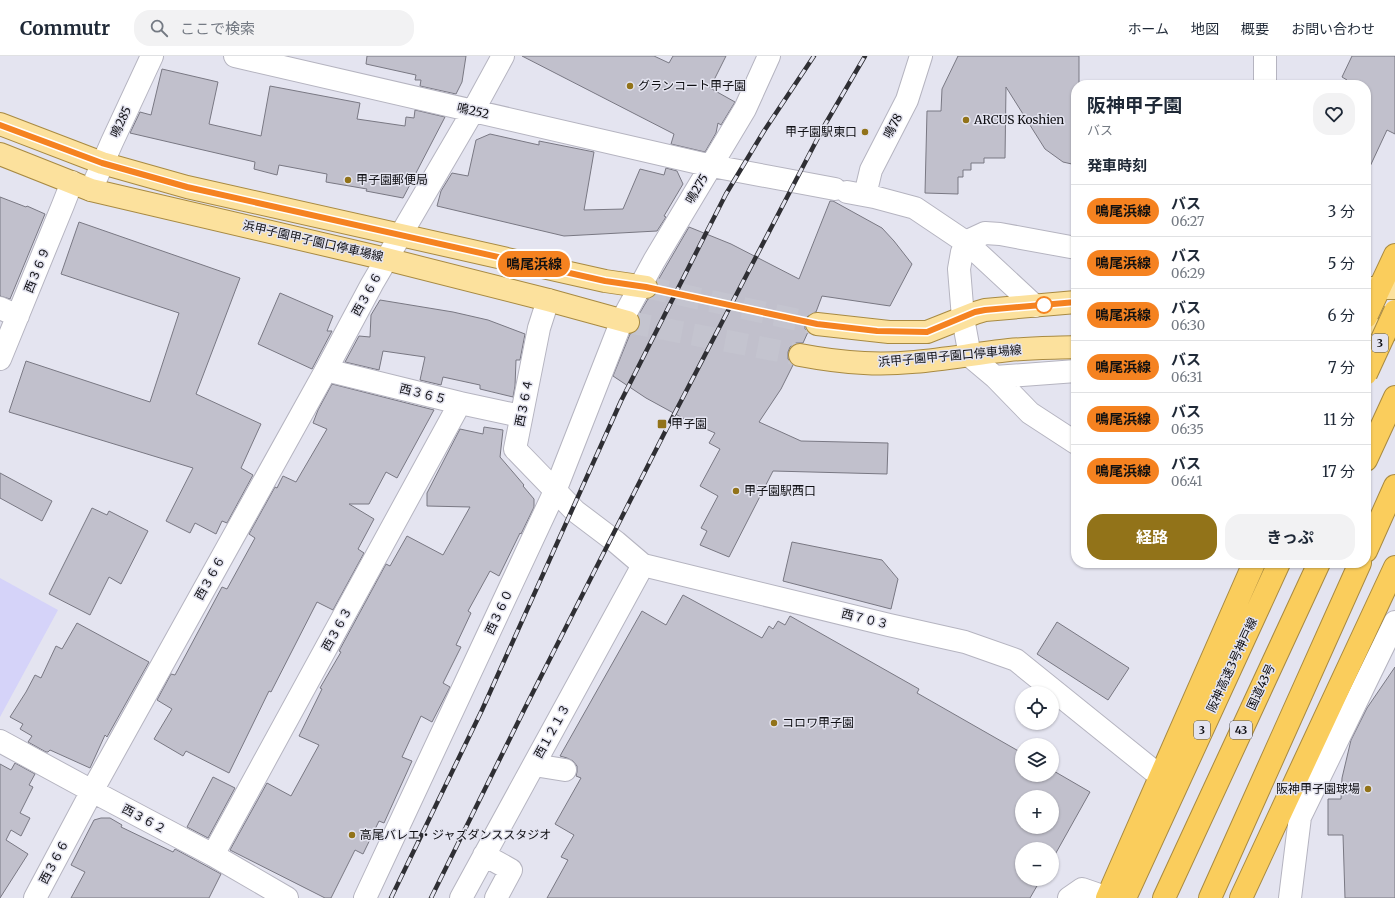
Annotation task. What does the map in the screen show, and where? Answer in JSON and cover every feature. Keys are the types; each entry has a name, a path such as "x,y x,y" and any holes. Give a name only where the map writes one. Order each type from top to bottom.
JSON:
{"highway":[{"path":"1371,307 1395,255"},
{"name":"3","path":"1371,363 1395,311"},
{"path":"1371,449 1395,397"},
{"path":"1371,539 1395,486"},
{"path":"1241,898 1395,567"},
{"path":"1107,898 1252,568"},
{"name":"阪神高速3号神戸線","path":"1125,898 1277,568"},
{"name":"国道43号","path":"1164,898 1317,568"},
{"path":"1210,898 1358,568"},
{"path":"1245,898 1395,580"}],"main road":[{"name":"浜甲子園甲子園口停車場線","path":"0,124 102,163 187,187 605,281 643,287"},
{"name":"浜甲子園甲子園口停車場線","path":"0,154 82,186 386,259 625,321"},
{"path":"817,324 889,332 927,332 975,312 1071,302"},
{"path":"1371,331 1395,329"},
{"name":"浜甲子園甲子園口停車場線","path":"800,355 832,361 865,364 898,363 970,356 1010,350 1071,347"}],"street":[{"name":"鳴285","path":"82,186 102,163 152,56"},
{"name":"鳴252","path":"235,56 712,166 849,192 915,208 967,243 1035,306"},
{"name":"西３６６","path":"35,898 92,791 386,259 473,111 503,56"},
{"name":"鳴275","path":"625,321 643,287 654,260 712,166 745,108 769,56"},
{"name":"鳴78","path":"849,192 871,170 907,100 921,56"},
{"path":"1265,56 1265,80"},
{"name":"西３６９","path":"0,359 9,312 63,205 82,186"},
{"path":"1071,247 1000,234 985,233 967,243 962,252 959,269 963,318 970,356 995,377 1030,414 1071,440"},
{"name":"西３６４","path":"548,300 539,328 515,449 555,492"},
{"name":"西３６０","path":"365,898 555,492 625,321"},
{"name":"西３６５","path":"326,370 460,403 521,416"},
{"path":"995,377 1071,371"},
{"name":"西３６３","path":"214,855 460,403"},
{"name":"西７０３","path":"555,492 575,511 616,542 643,565 965,642 1016,660 1161,777"},
{"name":"西１２１３","path":"461,898 643,565"},
{"path":"1290,898 1300,817 1395,622"},
{"name":"西３６２","path":"0,741 214,855 287,898"},
{"path":"534,765 565,770"},
{"path":"484,855 511,870 496,898"},
{"path":"1069,898 1082,889 1107,898"}],"shaded area":[{"path":"0,578 58,610 0,717"}],"building":[{"path":"367,56 466,56 462,82 456,94 420,86 421,80 415,80 416,75 366,64"},
{"path":"522,56 654,56 669,63 673,56 726,56 710,88 735,102 721,125 718,123 716,133 705,152 671,144 674,134"},
{"name":"ARCUS Koshien","path":"958,56 1079,56 1079,80 1071,80 1071,164 1063,162 1045,149 1006,87 1005,158 984,158 984,163 971,163 971,170 963,170 963,177 958,177 958,194 925,193 927,111 941,111 942,89"},
{"path":"1352,56 1395,56 1395,134 1387,130 1371,164 1371,80 1347,80 1342,77"},
{"path":"162,69 218,82 209,124 261,136 270,86 360,103 357,119 405,126 406,117 414,118 415,110 445,117 403,198 366,191 367,189 326,182 327,174 279,165 277,175 254,169 255,162 130,133 140,112 151,115"},
{"path":"490,134 539,145 539,141 594,152 584,210 623,209 640,169 664,175 666,168 677,171 683,184 657,231 564,236 437,206 441,191 452,173 468,176 476,140"},
{"path":"0,197 45,214 10,299 0,296"},
{"path":"830,201 833,201 882,228 912,264 890,306 822,296 816,312 807,317 805,329 808,332 803,343 796,343 790,347 788,359 793,365 781,389 759,422 801,441 888,443 887,474 773,471 729,557 700,545 707,531 701,528 718,496 700,486 720,449 709,443 715,433 690,422 646,398 613,376 630,334 636,331 640,326 640,319 638,316 648,299 656,294 658,288 657,282 689,227 731,244 799,279"},
{"path":"79,222 240,278 196,394 261,424 241,468 253,475 227,523 222,521 216,534 195,523 190,533 166,521 193,468 9,412 26,361 150,402 179,313 61,274"},
{"path":"280,293 333,316 327,331 332,331 312,369 258,344"},
{"path":"380,300 453,312 488,320 525,334 520,360 516,360 513,397 480,389 480,385 443,377 441,385 420,380 425,357 383,351 379,370 345,362 359,336 370,337 371,315"},
{"path":"332,384 434,410 397,478 386,472 369,504 349,504 374,519 358,549 364,553 333,610 317,602 271,692 269,691 229,773 186,751 183,756 154,739 172,709 157,700 171,674 175,675 222,587 227,589 255,538 249,534 275,487 277,488 283,476 296,482 327,429 313,423"},
{"path":"484,427 503,430 500,457 534,499 534,507 499,576 490,571 468,611 471,613 456,645 461,647 443,683 450,687 432,722 421,716 402,757 412,761 384,823 379,821 363,854 355,850 331,898 325,898 230,850 267,783 291,796 319,745 299,736 322,689 320,688 341,652 339,651 386,564 390,566 407,536 443,555 470,507 427,506 427,493 460,429 483,434"},
{"path":"0,473 52,501 42,521 0,498"},
{"path":"92,508 107,515 109,511 148,531 121,584 109,577 90,615 49,594"},
{"path":"792,542 882,560 898,579 891,609 783,581"},
{"name":"コロワ甲子園","path":"683,595 762,638 769,626 773,629 778,621 785,625 790,616 919,689 917,693 1015,749 1015,782 1059,782 1059,774 1090,792 1059,847 1059,842 1015,842 1015,886 1037,886 1030,898 547,898 568,860 561,857 574,835 555,824 581,778 576,776 577,766 573,761 560,756 642,611 666,625"},
{"path":"1057,622 1129,668 1108,700 1037,654"},
{"path":"77,623 149,662 107,737 105,735 90,768 50,750 46,752 28,742 32,736 20,729 23,724 10,717 35,675 41,678 56,646 62,649"},
{"name":"阪神甲子園球場","path":"1395,667 1395,898 1345,898 1343,835 1328,835 1328,799 1341,799 1342,778 1351,740 1367,708"},
{"path":"15,763 35,774 29,785 33,787 20,813 30,818 21,836 11,830 6,840 28,854 0,898 0,764 11,770"},
{"path":"213,777 235,788 208,838 187,827"},
{"path":"110,818 122,825 121,827 173,852 175,849 221,874 209,898 71,898 85,872 71,865 94,820"}],"tunnel":[{"path":"646,287 817,324"},
{"path":"628,322 800,355"}],"railway":[{"path":"391,898 482,710 621,401 726,194 764,131 814,56"},
{"path":"431,898 524,710 667,428 823,128 865,56"}],"bus line":[{"name":"鳴尾浜線","path":"0,125 102,163 187,187 605,281 646,287 817,324 889,332 927,332 975,312 1002,308 1071,302"}],"place":[{"name":"グランコート甲子園","path":"630,86"},
{"name":"ARCUS Koshien","path":"966,120"},
{"name":"甲子園駅東口","path":"865,132"},
{"name":"甲子園郵便局","path":"348,180"},
{"name":"甲子園","path":"662,424"},
{"name":"甲子園駅西口","path":"736,491"},
{"name":"コロワ甲子園","path":"774,723"},
{"name":"阪神甲子園球場","path":"1368,789"},
{"name":"高尾バレエ・ジャズダンススタジオ","path":"352,835"}]}
